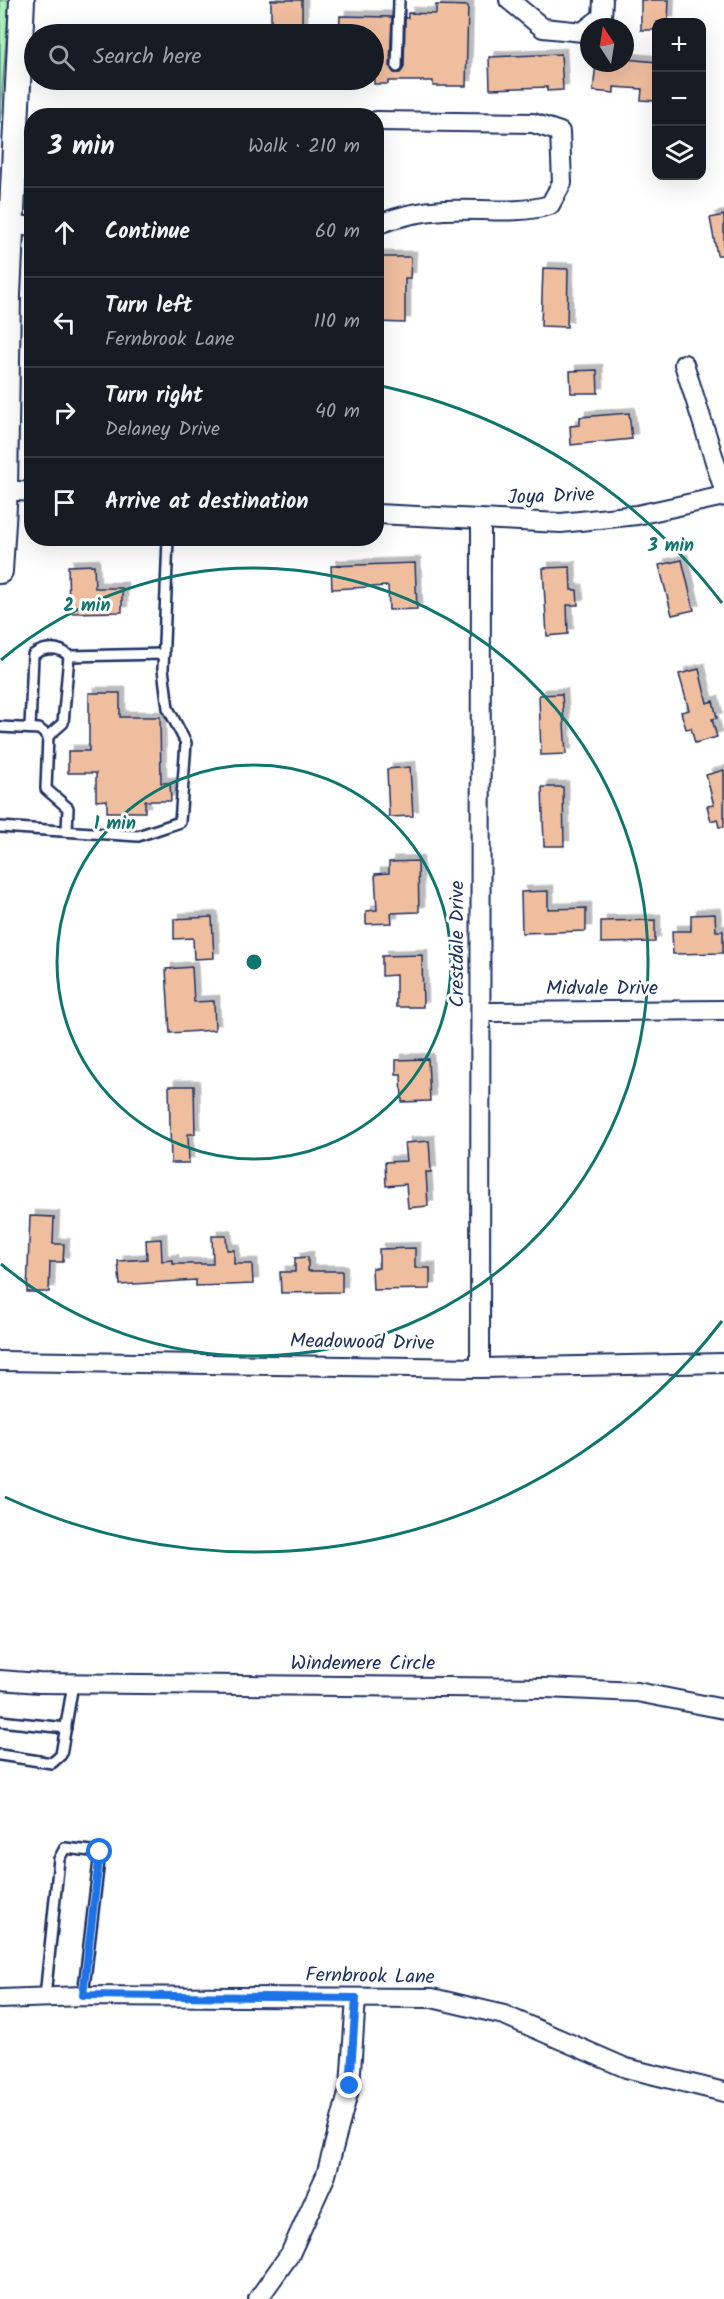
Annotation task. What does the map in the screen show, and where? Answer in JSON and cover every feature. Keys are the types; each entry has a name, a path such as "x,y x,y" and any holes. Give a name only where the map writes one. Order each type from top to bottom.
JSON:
{"main road":[{"path":"0,571 5,490 8,295 15,225 22,0"}],"street":[{"path":"509,0 543,28 580,32"},
{"path":"601,18 603,0"},
{"path":"384,122 484,120 533,123 560,132 562,183 550,205 528,211 444,210 404,214 384,222"},
{"path":"684,364 724,490"},
{"path":"5,490 24,491"},
{"name":"Joya Drive","path":"384,515 481,521 561,523 637,515 724,496"},
{"name":"Crestdale Drive","path":"480,1368 481,521"},
{"name":"Midvale Drive","path":"481,1012 724,1010"},
{"name":"Meadowood Drive","path":"0,1361 480,1368 724,1363"},
{"name":"Windemere Circle","path":"0,1680 73,1684 546,1688 637,1692 724,1709"},
{"name":"Fernbrook Lane","path":"0,1999 83,1995 432,1998 504,2015 626,2068 724,2092"},
{"path":"258,2299 290,2254 326,2175 350,2086 356,1998"}],"lane":[{"path":"397,67 399,0"},
{"path":"0,827 138,836 180,822 186,743 168,708 164,654 168,546"},
{"path":"30,728 33,655 42,649 63,650 69,656 164,654"},
{"path":"67,831 68,808 46,789 48,736 63,723 69,656"},
{"path":"0,727 39,729 48,736"},
{"path":"0,1755 52,1763 61,1755 73,1684"},
{"path":"0,1721 66,1728"},
{"path":"45,1997 60,1859 66,1848 100,1852 83,1995"}],"green space":[{"path":"0,0 9,0 0,123"}],"building":[{"path":"271,0 302,0 302,24 271,22"},
{"path":"641,0 669,0 668,18 652,18 652,30 641,30"},
{"path":"436,5 468,6 466,86 433,86 433,81 388,81 388,84 384,84 384,24 340,24 340,16 392,17 390,67 394,73 400,73 404,67 405,18 408,18 408,13 436,14"},
{"path":"561,54 563,90 547,91 547,87 490,89 489,57"},
{"path":"634,60 652,62 652,101 641,100 642,89 614,87 614,93 593,91 595,72 634,72"},
{"path":"724,215 724,255 717,255 710,218"},
{"path":"384,257 411,257 410,278 405,278 405,323 384,322"},
{"path":"543,268 568,269 567,327 541,326"},
{"path":"597,370 598,393 571,393 570,371"},
{"path":"629,413 632,439 571,445 570,426 580,425 580,417"},
{"path":"682,560 694,610 672,615 659,565"},
{"path":"415,563 417,609 389,610 388,586 332,589 331,566"},
{"path":"94,565 95,588 122,588 122,612 69,613 68,566"},
{"path":"570,567 571,590 577,590 578,605 567,605 568,634 547,636 543,568"},
{"path":"699,669 707,703 713,701 717,718 712,719 717,737 695,743 691,728 686,729 681,712 689,710 679,674"},
{"path":"89,693 120,693 120,717 160,717 161,783 170,783 171,801 145,801 145,812 107,812 107,800 96,801 96,773 68,773 68,751 89,751"},
{"path":"562,694 566,754 541,755 539,695"},
{"path":"410,767 413,816 389,817 387,769"},
{"path":"724,770 724,827 719,827 717,819 711,821 707,806 714,805 706,775"},
{"path":"542,787 563,787 564,846 544,846"},
{"path":"418,861 419,912 391,913 392,923 366,924 366,911 377,910 375,874 389,873 389,862"},
{"path":"548,891 548,909 586,908 586,931 522,933 521,892"},
{"path":"715,914 716,931 723,931 723,953 673,954 672,931 691,931 691,915"},
{"path":"212,917 214,958 194,959 193,938 174,939 174,919"},
{"path":"655,920 655,942 601,943 601,921"},
{"path":"422,955 423,1007 396,1007 396,975 382,976 382,956"},
{"path":"192,967 194,1002 214,1001 215,1030 170,1033 166,969"},
{"path":"428,1059 430,1101 402,1102 401,1074 396,1074 396,1060"},
{"path":"169,1086 194,1086 195,1134 188,1134 189,1163 171,1163"},
{"path":"429,1141 431,1172 426,1172 428,1206 408,1208 406,1184 386,1186 385,1162 407,1161 405,1143"},
{"path":"30,1216 54,1217 53,1244 64,1244 63,1262 50,1262 49,1292 27,1292"},
{"path":"212,1236 226,1236 227,1250 234,1250 234,1264 252,1264 253,1284 196,1286 196,1280 120,1285 118,1261 147,1259 146,1240 161,1239 162,1261 173,1260 173,1264 213,1264"},
{"path":"415,1248 415,1268 430,1268 430,1289 373,1290 372,1268 379,1268 379,1249"},
{"path":"308,1257 308,1271 342,1271 342,1292 281,1293 280,1272 295,1272 295,1258"}],"route":[{"path":"100,1852 83,1995 356,1998 350,2086"}]}
